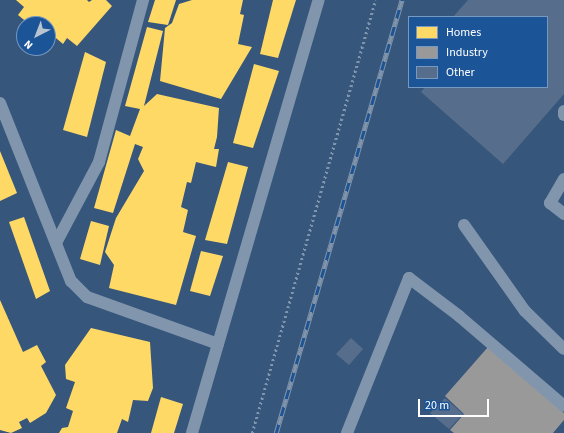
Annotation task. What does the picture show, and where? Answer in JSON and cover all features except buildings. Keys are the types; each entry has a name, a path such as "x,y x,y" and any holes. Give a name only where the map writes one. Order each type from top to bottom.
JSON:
{"lane":[{"path":"56,243 99,162 143,0"},
{"path":"192,433 319,0"},
{"path":"0,103 71,281 87,297 218,344"},
{"path":"564,179 550,202 564,214"},
{"path":"464,225 525,311 564,349"},
{"path":"347,433 409,278 459,316 564,406"}],"path":[{"path":"252,433 375,0"}],"railway":[{"path":"276,433 402,0"}]}
